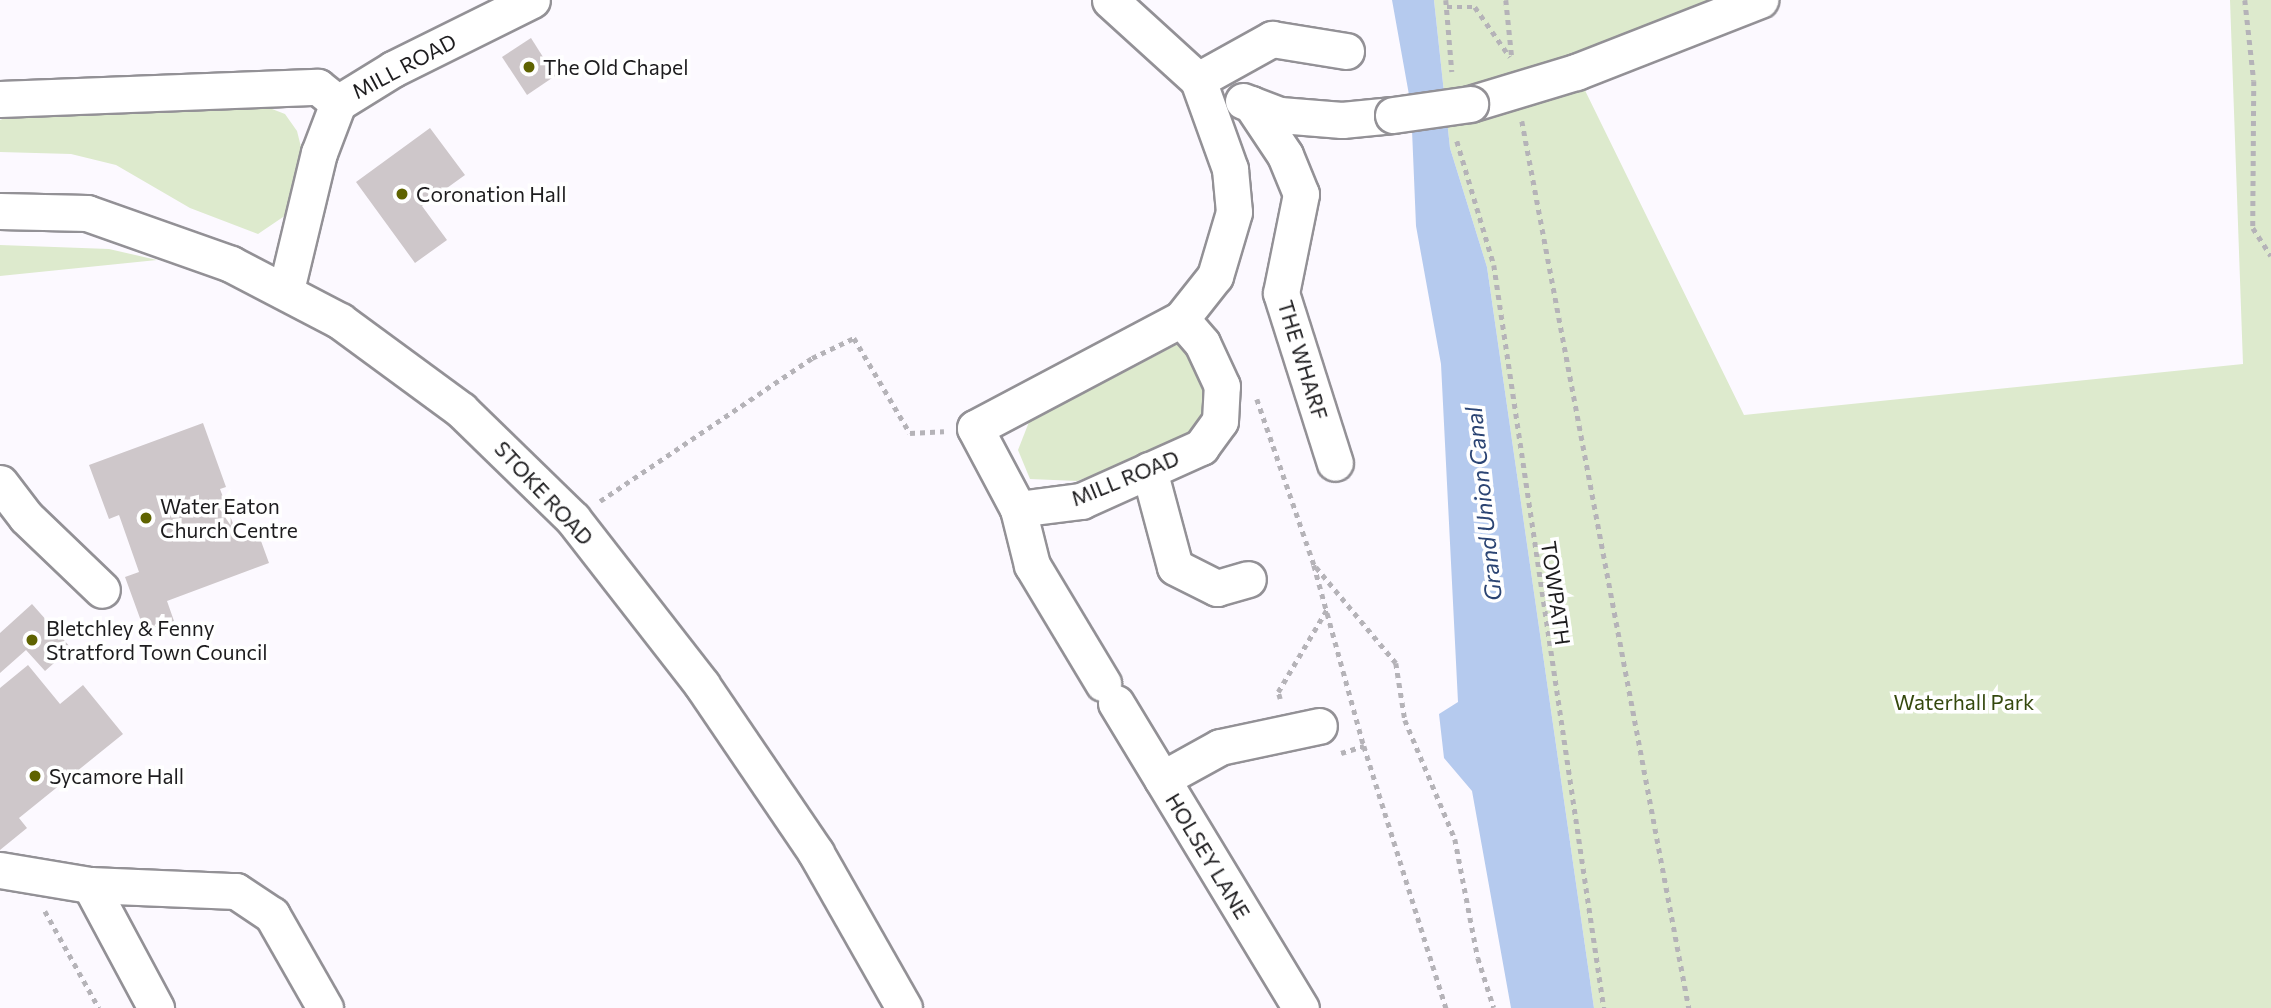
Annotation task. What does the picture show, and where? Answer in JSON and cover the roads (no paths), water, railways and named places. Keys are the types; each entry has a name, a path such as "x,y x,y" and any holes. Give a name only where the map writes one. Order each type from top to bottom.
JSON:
{"street":[{"name":"MILL ROAD","path":"286,290 319,153 338,103 393,69 532,0"},
{"path":"1110,0 1200,83 1280,115 1342,120 1470,104 1514,75 1576,72 1760,0"},
{"path":"1200,83 1272,39 1346,51"},
{"path":"1018,509 975,428 1181,319 1215,275 1234,212 1230,169 1200,83"},
{"path":"0,99 318,87 338,103"},
{"name":"THE WHARF","path":"1251,104 1285,155 1301,194 1281,293 1335,463"},
{"name":"STOKE ROAD","path":"0,211 74,212 123,222 191,246 286,290 425,380 499,444 573,519 664,633 774,788 850,909 904,1008"},
{"name":"MILL ROAD","path":"1018,509 1081,501 1200,447 1220,421 1222,386 1202,343 1181,319"},
{"path":"1149,470 1175,568 1217,588 1248,579"},
{"path":"0,484 26,517 102,590"},
{"name":"HOLSEY LANE","path":"1018,509 1032,565 1301,1008"},
{"path":"1162,779 1220,747 1320,726"},
{"path":"12,872 90,885 220,887 248,897 279,926 325,1008"},
{"path":"90,885 156,1008"}],"water":[{"name":"Grand Union Canal","path":"1392,0 1434,0 1450,148 1487,267 1594,1008 1511,1008 1472,791 1444,758 1439,714 1458,702 1441,364 1416,226 1411,106"}],"place":[{"name":"The Old Chapel","path":"529,67"},
{"name":"Coronation Hall","path":"402,194"},
{"name":"Water Eaton Church Centre","path":"146,518"},
{"name":"Bletchley & Fenny Stratford Town Council","path":"32,640"},
{"name":"Sycamore Hall","path":"35,776"}],"park label":[{"name":"Waterhall Park","path":"1964,702"}]}
